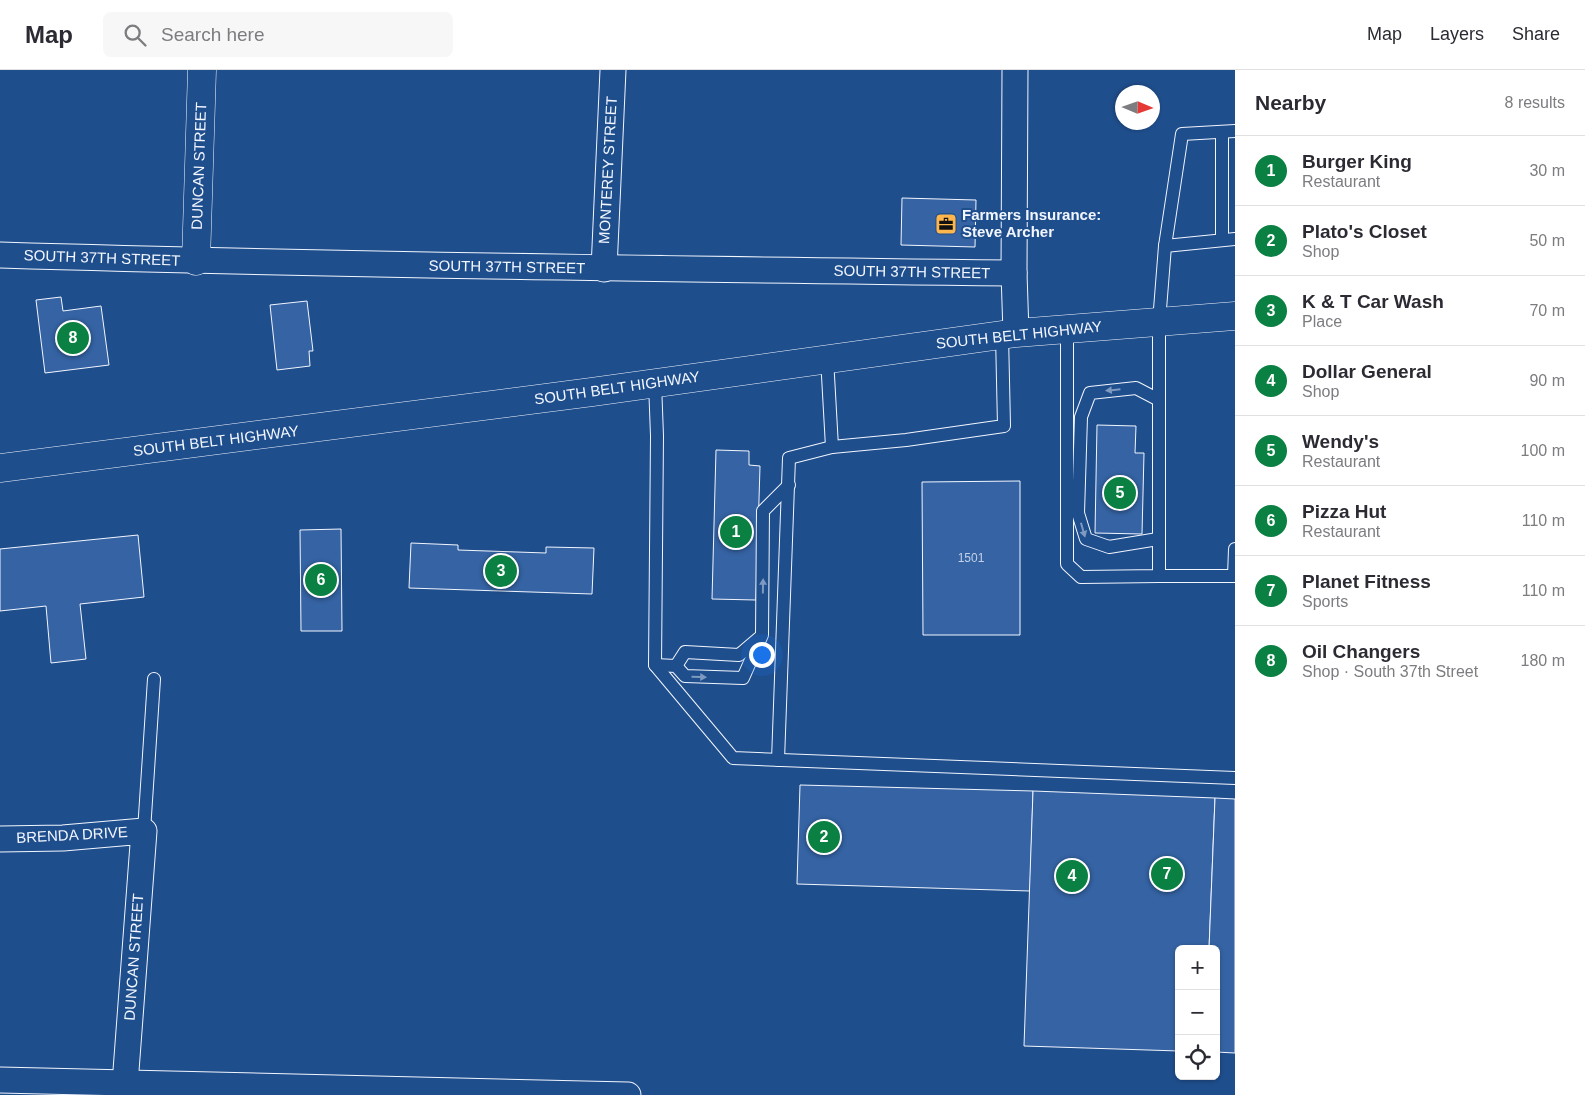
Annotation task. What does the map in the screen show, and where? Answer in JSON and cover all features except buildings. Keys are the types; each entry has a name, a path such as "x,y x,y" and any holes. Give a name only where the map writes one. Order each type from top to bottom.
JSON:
{"main road":[{"name":"DUNCAN STREET","path":"196,261 202,70"},
{"name":"SOUTH BELT HIGHWAY","path":"0,468 655,383 1009,334 1235,316"}],"street":[{"name":"MONTEREY STREET","path":"604,269 613,70"},
{"path":"1009,334 1014,273 1015,70"},
{"name":"SOUTH 37TH STREET","path":"0,255 604,269 1014,273"},
{"name":"BRENDA DRIVE","path":"0,839 63,838 144,831"},
{"name":"DUNCAN STREET","path":"125,1084 144,831"},
{"path":"0,1080 94,1089 125,1084 376,1092 628,1095"}],"lane":[{"path":"1158,576 1159,322 1165,246 1182,134 1235,131"},
{"path":"1165,246 1229,239 1222,132"},
{"path":"1068,329 1068,564 1081,577 1234,576 1235,549"},
{"path":"778,760 790,458 832,447 906,440 1004,426 1009,334"},
{"path":"827,358 832,447"},
{"path":"655,383 657,436 655,665 733,758 1235,778"},
{"path":"1158,539 1109,547 1086,539 1078,513 1081,417 1090,392 1136,388 1159,400"},
{"path":"655,665 676,666 685,676 743,678 762,635 764,511 788,485"},
{"path":"676,666 685,652 739,655 762,635"},
{"path":"144,831 154,679"}],"place":[{"name":"Farmers Insurance: Steve Archer","path":"946,224"},
{"name":"Oil Changers","path":"73,338"},
{"name":"Wendy's","path":"1120,493"},
{"name":"Burger King","path":"736,532"},
{"name":"K & T Car Wash","path":"501,571"},
{"name":"Pizza Hut","path":"321,580"},
{"name":"Plato's Closet","path":"824,837"},
{"name":"Planet Fitness","path":"1167,874"},
{"name":"Dollar General","path":"1072,876"}]}
